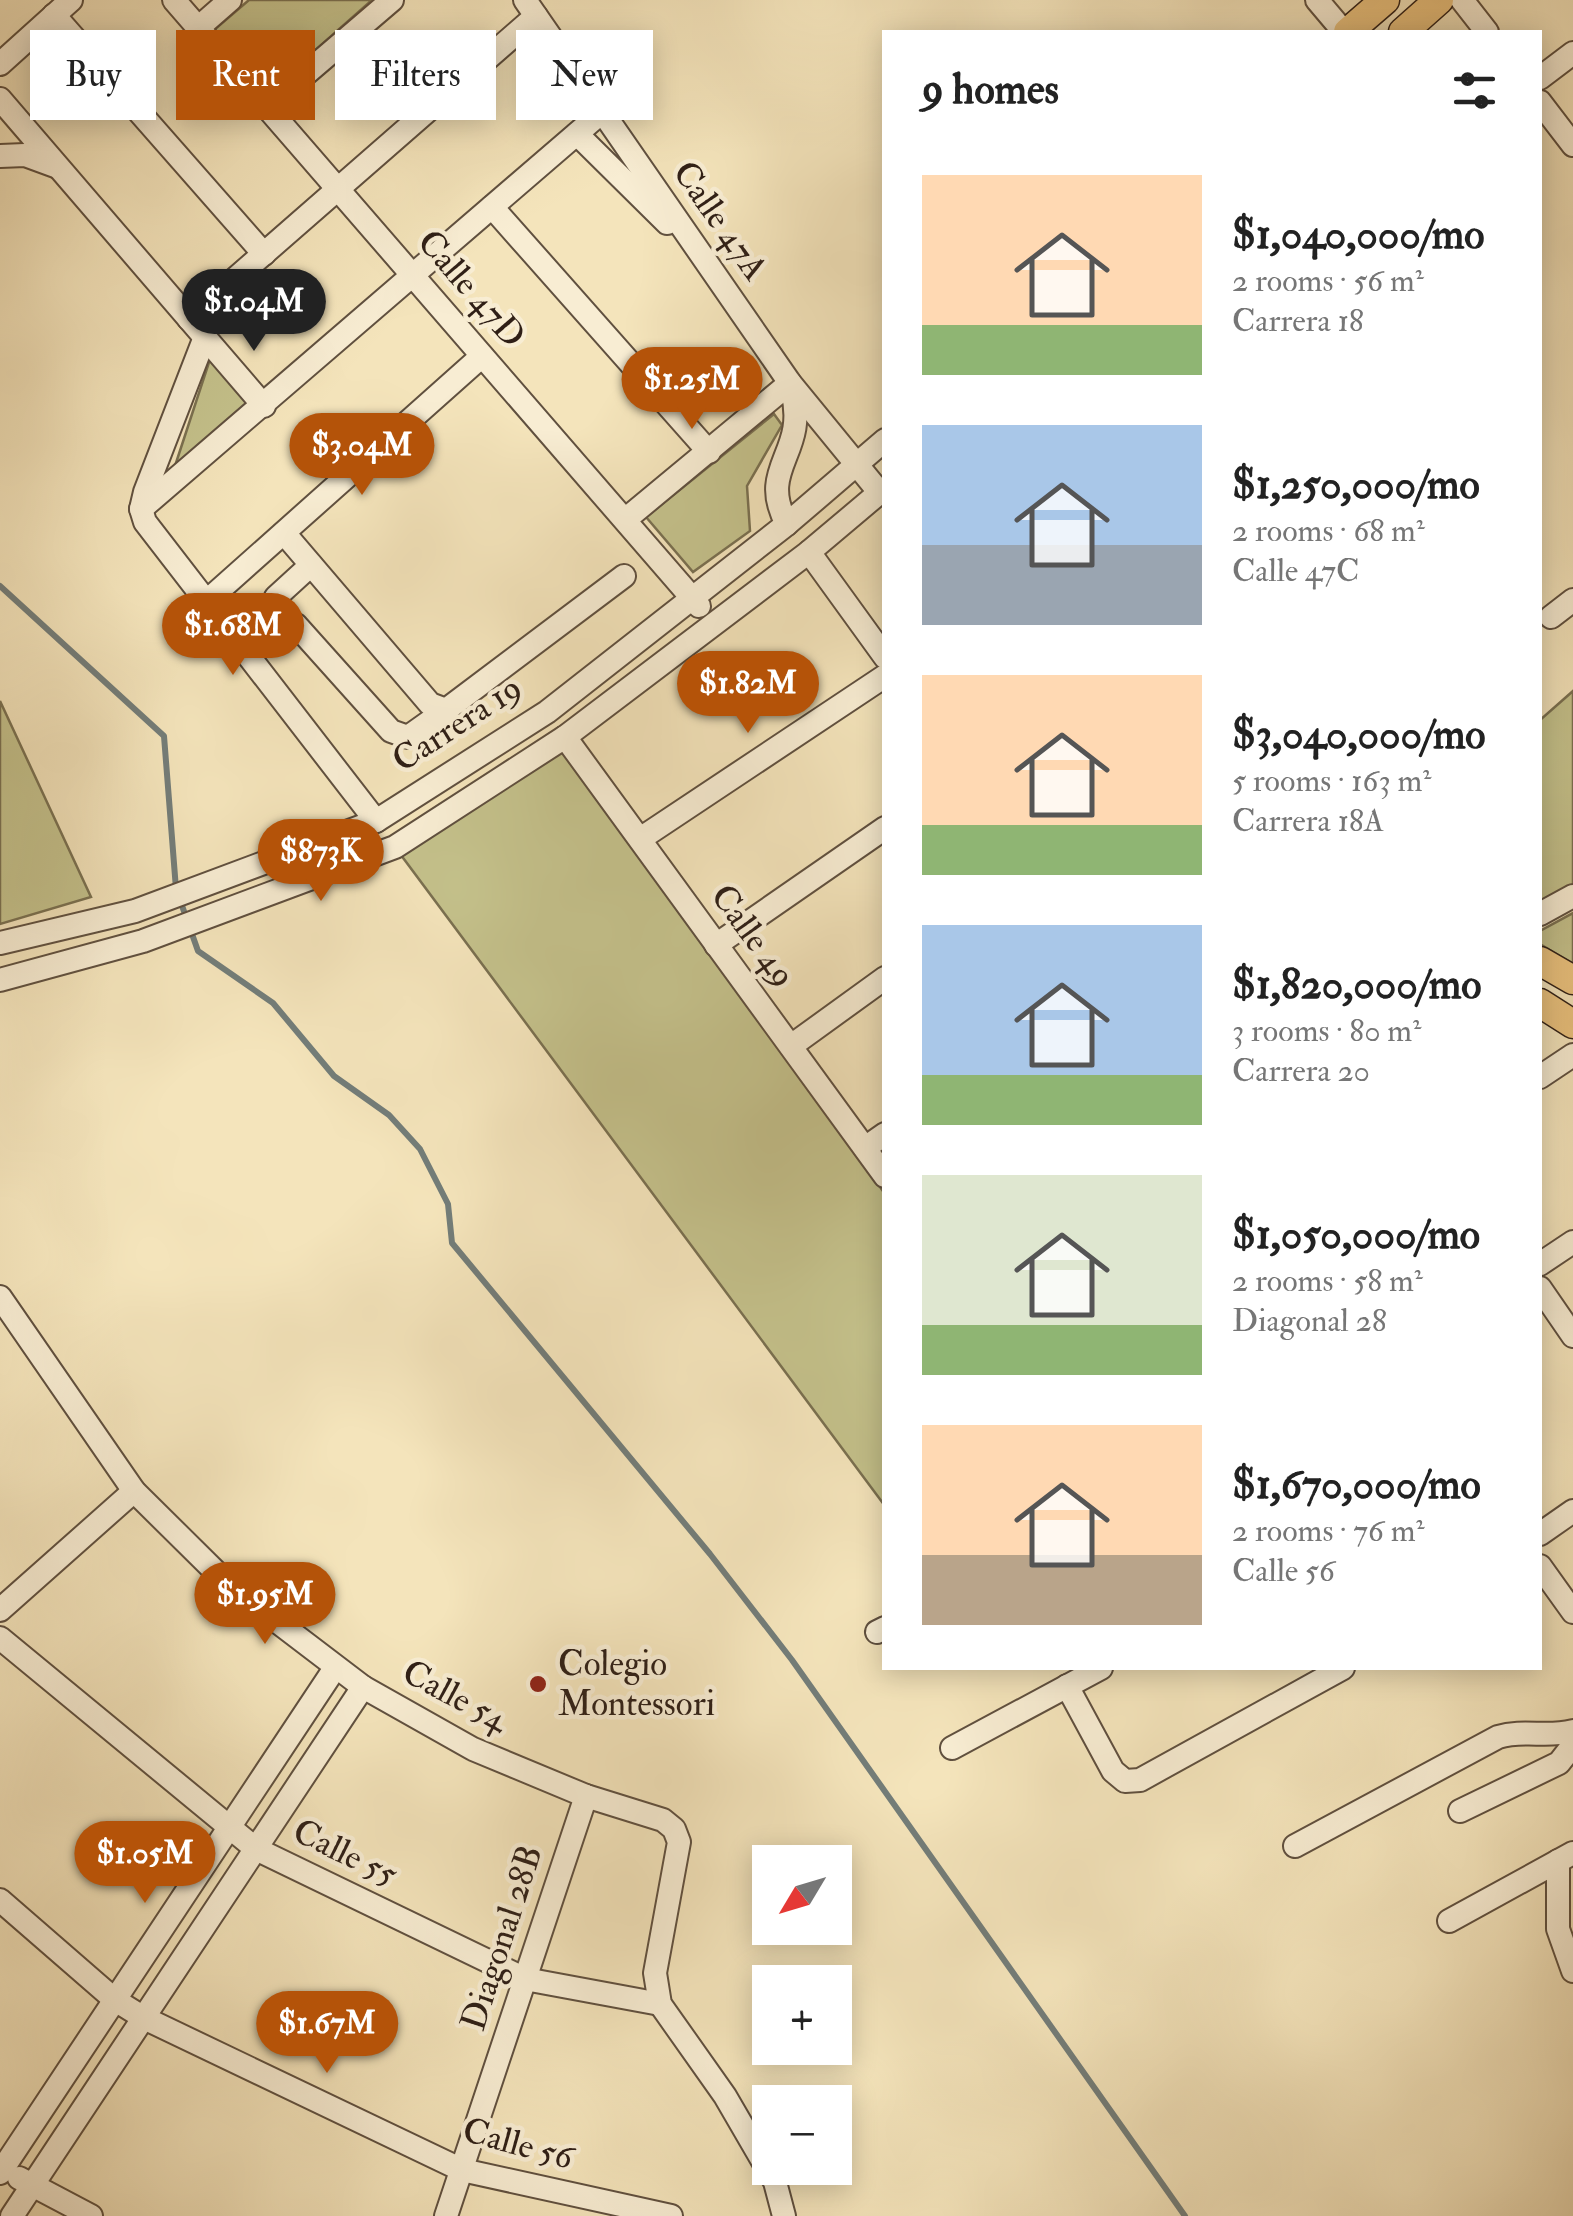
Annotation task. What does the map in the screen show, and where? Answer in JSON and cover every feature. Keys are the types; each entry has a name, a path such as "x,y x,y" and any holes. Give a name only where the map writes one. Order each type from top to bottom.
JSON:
{"main road":[{"path":"1348,30 1385,0"},
{"path":"1405,30 1440,0"},
{"path":"1542,962 1573,980"},
{"path":"1542,1004 1573,1024"}],"street":[{"name":"Calle 47D","path":"174,0 198,28"},
{"path":"198,28 230,0"},
{"path":"315,66 392,0"},
{"path":"1317,0 1344,30"},
{"path":"1462,0 1485,30"},
{"path":"0,64 63,7 264,254"},
{"path":"189,318 338,189 530,8"},
{"name":"Calle 47A","path":"530,8 545,30"},
{"path":"1542,76 1573,52"},
{"path":"0,99 264,406"},
{"path":"1542,105 1573,145"},
{"name":"Calle 47D","path":"278,120 714,625"},
{"path":"141,510 593,120"},
{"name":"Calle 47A","path":"608,120 790,383 882,490"},
{"path":"576,134 706,262"},
{"path":"0,156 26,155 58,167"},
{"path":"492,208 709,452"},
{"path":"205,337 141,510 145,522 376,820"},
{"path":"207,601 482,356"},
{"path":"626,520 790,383 798,414 796,436 774,484 774,501 787,524"},
{"name":"Carrera 19","path":"0,943 135,910 376,820 546,712 787,524 882,443"},
{"name":"Carrera 19","path":"0,980 143,941 395,847 565,737 809,552 882,490"},
{"path":"284,533 430,704 446,710"},
{"path":"809,552 882,653"},
{"path":"276,597 312,566"},
{"path":"296,625 392,732 408,737 624,576"},
{"path":"1550,616 1573,600"},
{"path":"640,839 882,678"},
{"name":"Calle 49","path":"565,737 882,1172"},
{"path":"716,945 882,830"},
{"path":"1542,913 1573,896"},
{"path":"791,1046 882,980"},
{"path":"1542,1076 1573,1055"},
{"path":"864,1148 882,1136"},
{"path":"1542,1263 1573,1242"},
{"path":"1542,1291 1573,1336"},
{"name":"Calle 54","path":"0,1297 134,1491 228,1585 334,1668 474,1749 586,1796 663,1820 674,1829 678,1842 655,1973 660,2004"},
{"path":"0,1610 134,1491"},
{"path":"1542,1533 1573,1512"},
{"path":"1542,1569 1573,1612"},
{"name":"Calle 55","path":"0,1638 256,1849 524,1979 660,2004"},
{"path":"90,2216 1,2168 334,1668"},
{"path":"952,1748 1097,1670"},
{"path":"1067,1686 1113,1771 1125,1781 1140,1780 1339,1670"},
{"path":"11,2213 363,1687"},
{"path":"1295,1846 1498,1737 1517,1731 1573,1736 1559,1763 1460,1811"},
{"name":"Diagonal 28B","path":"446,2216 586,1796"},
{"path":"1449,1921 1565,1857"},
{"path":"1565,1857 1558,1929 1573,1972"},
{"name":"Calle 56","path":"0,1900 115,2000 144,2018 462,2170 671,2216"},
{"path":"660,2004 726,2096 774,2182 784,2216"}],"shaded area":[{"path":"249,0 372,0 315,50 315,30 214,30"},
{"path":"214,347 260,401 174,469"},
{"path":"774,414 782,425 747,486 750,531 693,572 646,517"},
{"path":"1573,691 1573,895 1542,912 1542,718"},
{"path":"0,701 91,897 0,924"},
{"path":"565,737 882,1190 882,1502 395,847"},
{"path":"1573,913 1573,964 1542,945 1542,930"}],"waterway":[{"path":"0,586 164,736 176,889"},
{"path":"180,900 198,951 273,1003 334,1076 389,1115 420,1149 448,1204 452,1243 710,1554 792,1660 1185,2216"}],"place":[{"name":"Colegio Montessori","path":"538,1684"}]}
